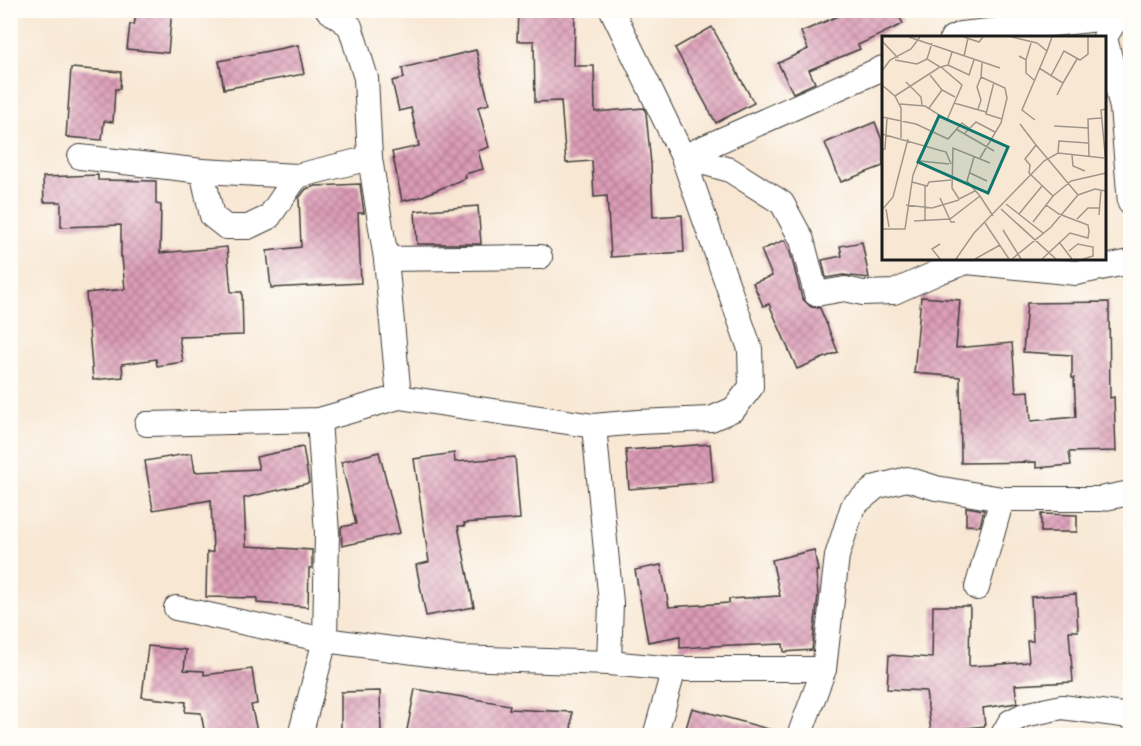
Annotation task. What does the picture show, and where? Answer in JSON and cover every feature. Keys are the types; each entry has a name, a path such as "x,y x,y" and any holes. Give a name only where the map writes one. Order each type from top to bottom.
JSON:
{"street":[{"path":"328,10 350,26 366,78 370,159 386,259 399,397"},
{"path":"147,424 319,420 399,397 594,426 711,419 734,409 752,387 750,349 683,157 612,10"},
{"path":"956,36 1120,14"},
{"path":"1120,14 1105,37 1122,108 1131,203"},
{"path":"683,157 882,68"},
{"path":"80,157 202,171 297,176 370,159"},
{"path":"683,157 730,170 782,203 802,240 816,294 845,289 864,293 894,292 967,262 1076,273 1131,262"},
{"path":"202,171 212,216 226,227 248,227 269,217 297,176"},
{"path":"386,259 540,257"},
{"path":"300,735 325,640 327,533 319,420"},
{"path":"594,426 611,603 609,663"},
{"path":"799,735 824,669 837,556 854,506 876,487 907,479 936,488 1002,500 1100,499 1131,493"},
{"path":"977,588 1002,500"},
{"path":"176,608 325,640 459,658 609,663 674,669 824,669"},
{"path":"655,735 674,669"},
{"path":"1002,735 1010,722 1024,715 1062,707 1131,716"}],"building":[{"path":"137,10 172,10 168,53 127,49 130,24 134,25"},
{"path":"518,10 575,10 574,66 594,66 595,112 644,108 651,164 653,217 682,215 684,252 611,257 607,196 594,197 592,161 566,163 561,101 535,102 534,41 517,41"},
{"path":"852,10 896,10 903,24 858,45 860,49 809,70 815,83 793,93 778,63 808,49 801,32"},
{"path":"712,27 754,103 716,123 675,48"},
{"path":"298,45 304,74 224,89 219,61"},
{"path":"476,50 489,104 478,107 489,147 478,151 483,169 465,174 466,178 420,197 402,201 392,152 419,146 411,108 399,111 392,81 404,78 402,68"},
{"path":"71,68 121,72 120,89 115,89 113,122 104,121 102,140 66,137"},
{"path":"875,122 882,140 882,166 841,182 825,143"},
{"path":"98,175 98,180 156,181 156,204 161,205 160,253 227,247 231,292 242,292 243,335 179,337 183,362 157,366 156,359 122,364 123,377 93,380 86,293 125,289 121,257 121,225 61,227 61,202 44,202 43,177"},
{"path":"360,184 364,213 358,213 361,283 271,288 267,251 301,247 299,198 306,189 316,186"},
{"path":"478,206 481,244 417,244 415,211"},
{"path":"785,240 802,298 811,307 820,308 838,352 797,369 769,304 763,306 753,283 772,276 761,250"},
{"path":"862,242 869,278 843,275 826,278 822,260 842,256 840,246"},
{"path":"921,297 960,300 956,348 1012,343 1016,392 1029,391 1031,421 1076,417 1072,355 1023,352 1027,303 1109,302 1110,398 1114,397 1116,451 1069,452 1071,465 1036,468 1036,462 961,463 960,377 914,373"},
{"path":"710,444 713,482 629,489 626,450"},
{"path":"303,447 309,483 244,498 246,546 312,550 308,607 257,603 257,598 206,597 207,552 213,552 211,500 153,510 145,461 192,453 195,472 259,469 256,457"},
{"path":"379,452 400,533 342,546 341,527 356,524 341,462"},
{"path":"454,453 455,462 515,457 520,519 464,523 465,526 458,526 474,607 426,616 416,565 429,562 414,459"},
{"path":"966,507 984,510 980,526 966,525"},
{"path":"1041,514 1077,515 1077,532 1041,532"},
{"path":"814,550 818,571 816,571 818,595 812,650 784,652 783,644 680,648 680,636 648,642 635,570 661,565 669,607 729,603 729,599 780,596 772,560"},
{"path":"1076,594 1078,631 1069,631 1073,682 1015,685 1017,703 983,708 985,726 931,732 926,691 887,689 889,655 932,658 933,606 970,606 969,666 1029,662 1027,641 1033,641 1031,597"},
{"path":"148,646 186,650 184,670 204,671 204,675 252,669 257,704 251,705 258,735 205,735 201,713 185,712 186,702 142,697"},
{"path":"415,689 510,705 509,709 572,712 571,735 406,735"},
{"path":"380,691 381,735 341,735 341,692"},
{"path":"692,708 772,730 771,735 684,735"}]}
